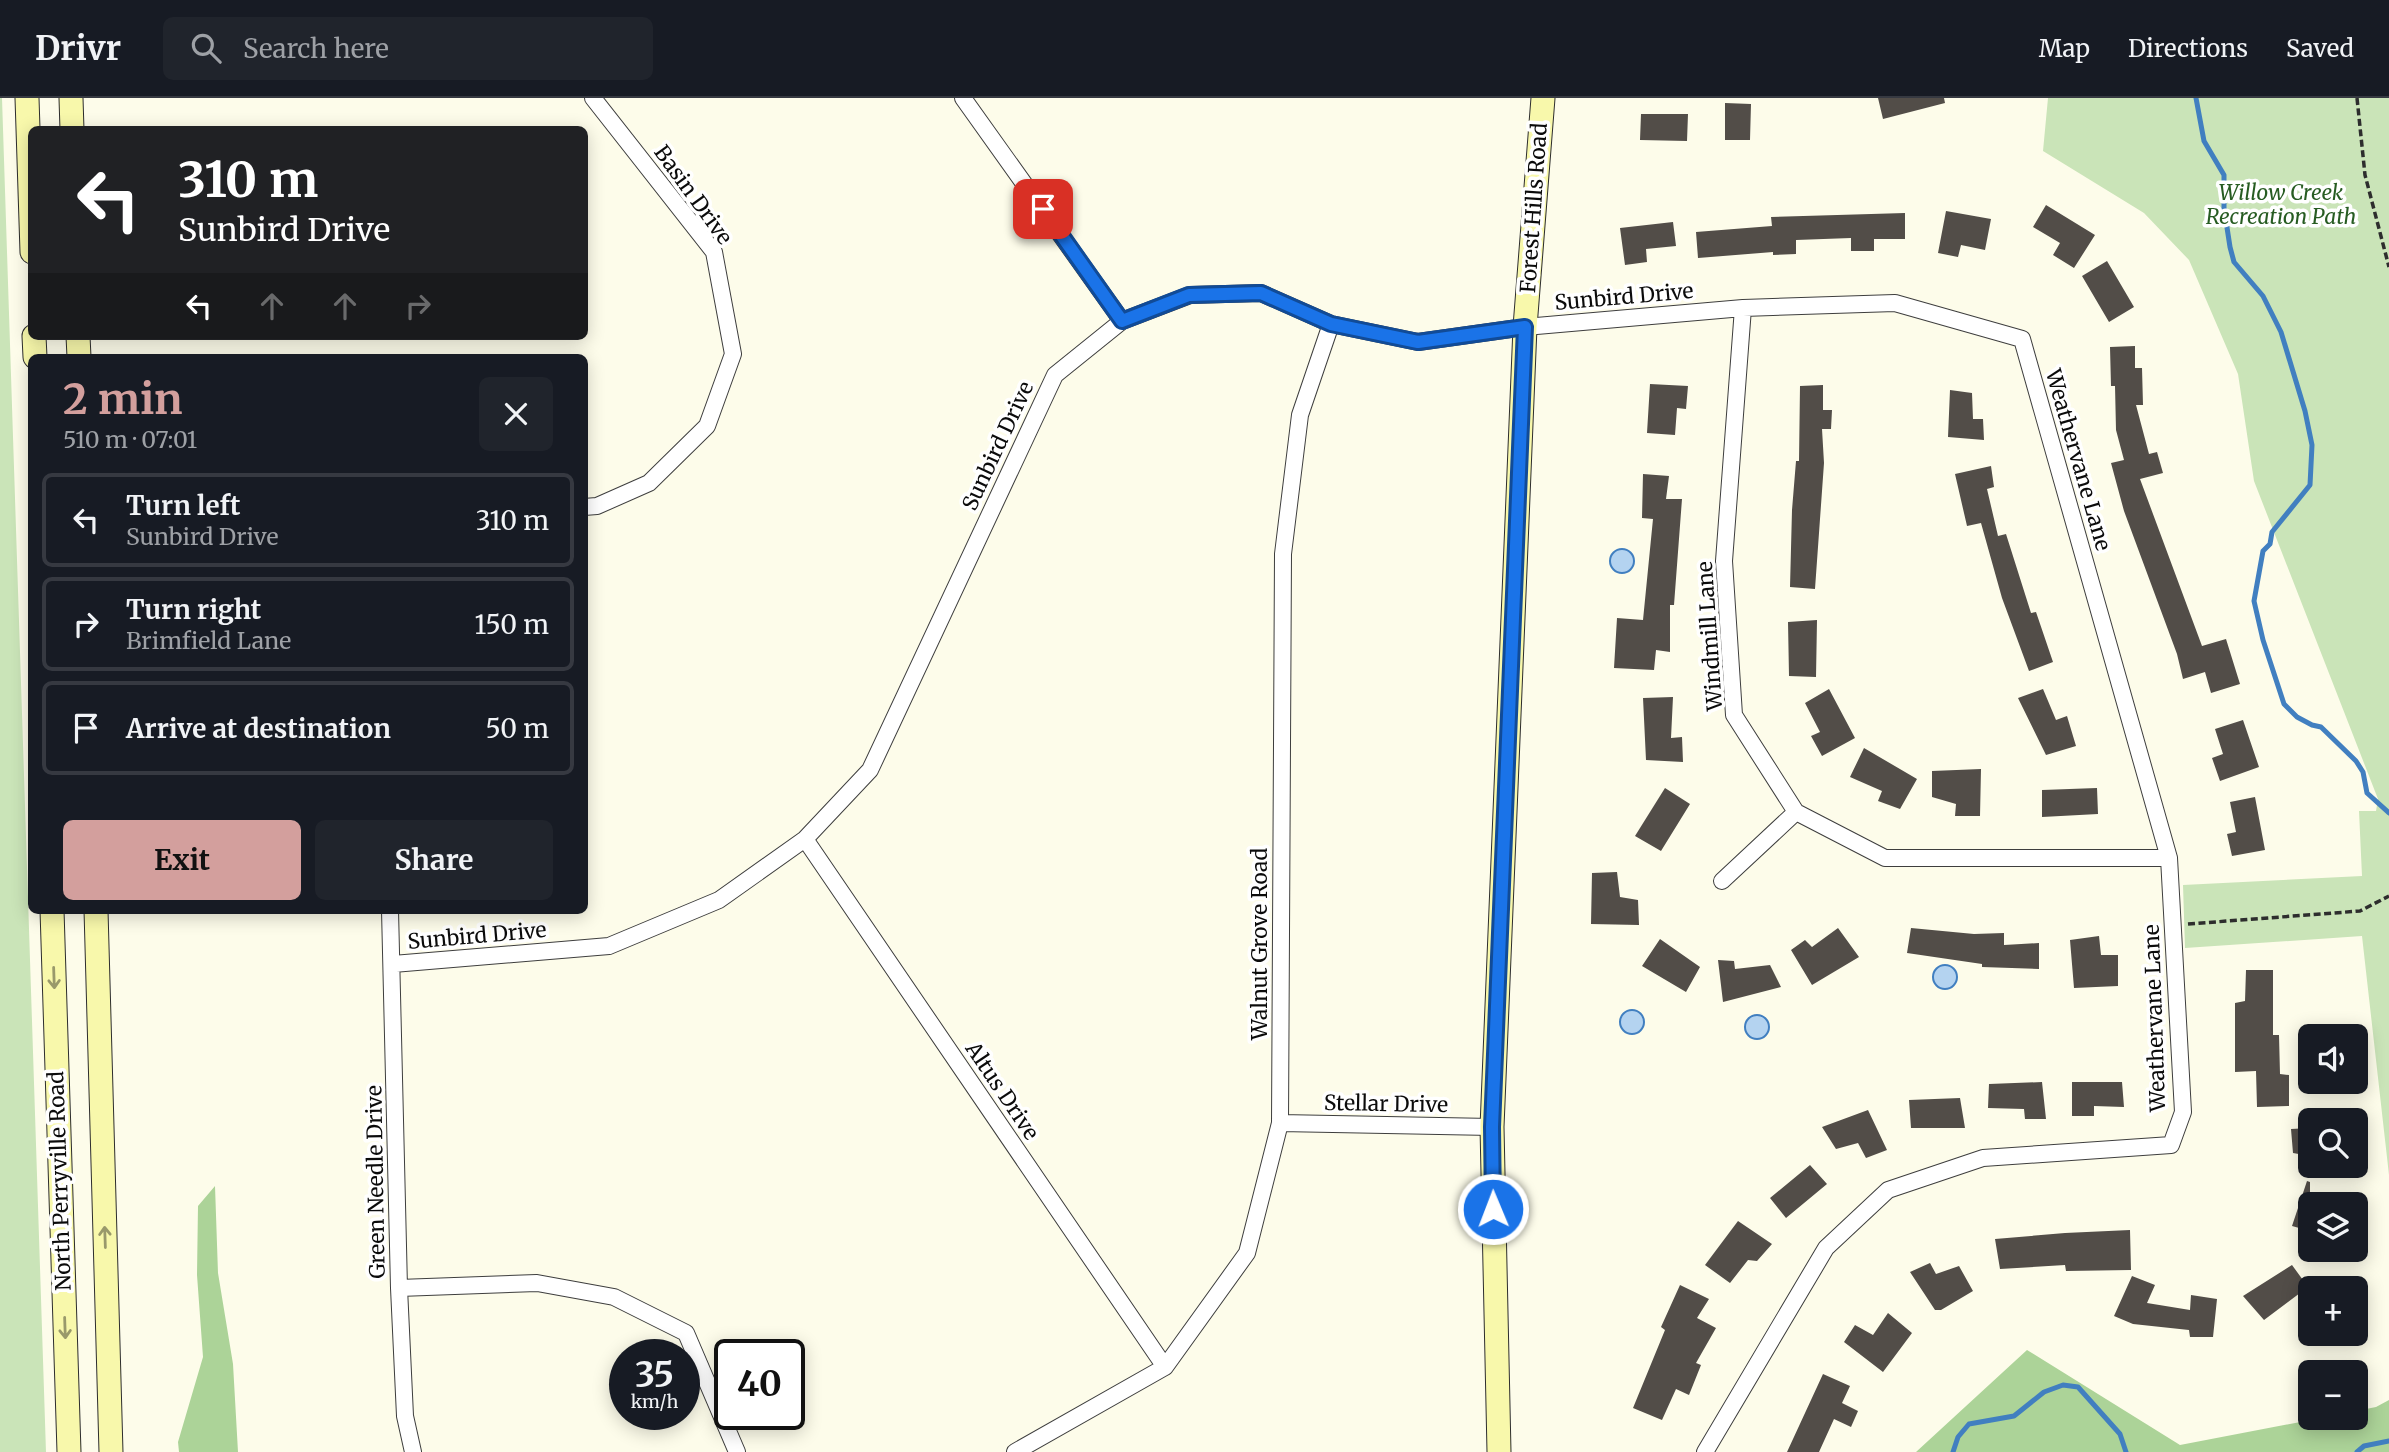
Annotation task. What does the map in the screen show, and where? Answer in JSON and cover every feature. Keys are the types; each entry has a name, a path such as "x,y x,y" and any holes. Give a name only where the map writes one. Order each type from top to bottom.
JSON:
{"street":[{"path":"27,98 28,129"},
{"path":"71,98 72,126"},
{"name":"Basin Drive","path":"588,507 597,506 649,483 707,426 733,354 714,252 593,98"},
{"path":"963,98 1122,321"},
{"name":"Forest Hills Road","path":"1499,1452 1492,1127 1525,327 1543,98"},
{"name":"Sunbird Drive","path":"393,964 609,946 719,900 804,839 870,770 1055,374 1122,321 1189,295 1261,293 1331,324 1418,342 1525,327 1743,308 1895,303 2022,339"},
{"name":"Windmill Lane","path":"1743,308 1724,561 1734,715 1796,811 1885,858 2169,858"},
{"name":"Walnut Grove Road","path":"1015,1452 1165,1367 1247,1253 1280,1123 1283,554 1300,415 1331,324"},
{"name":"Weathervane Lane","path":"1704,1452 1826,1248 1888,1190 1983,1158 2171,1145 2183,1112 2169,858 2022,339"},
{"path":"1722,881 1796,811"},
{"name":"Altus Drive","path":"804,839 1165,1367"},
{"name":"North Perryville Road","path":"52,914 69,1452"},
{"name":"North Perryville Road","path":"96,914 111,1452"},
{"name":"Green Needle Drive","path":"390,914 404,1416 413,1452"},
{"name":"Stellar Drive","path":"1280,1123 1492,1127"},
{"path":"399,1288 537,1283 614,1297 686,1333 737,1452"}],"path":[{"path":"2357,98 2365,175 2389,267"},
{"path":"2172,925 2360,911 2389,896"}],"green space":[{"path":"0,98 2,98 46,1452 0,1452"},
{"name":"Willow Creek Recreation Path","path":"2048,98 2389,98 2389,1175 2362,936 2185,948 2183,885 2362,876 2359,811 2376,811 2378,799 2254,481 2238,374 2189,260 2144,213 2043,151"},
{"path":"215,1186 218,1273 233,1364 238,1452 179,1452 178,1442 203,1357 197,1275 198,1206"},
{"path":"2027,1350 2180,1445 2298,1422 2298,1430 2368,1430 2368,1409 2389,1400 2389,1452 1916,1452"}],"water":[{"path":"1622,549 1630,553 1634,561 1630,569 1622,573 1614,569 1610,561 1614,553"},
{"path":"1945,965 1953,969 1957,977 1953,985 1945,989 1937,985 1933,977 1937,969"},
{"path":"1632,1010 1640,1014 1644,1022 1640,1030 1632,1034 1624,1030 1620,1022 1624,1014"},
{"path":"1757,1015 1765,1019 1769,1027 1765,1035 1757,1039 1749,1035 1745,1027 1749,1019"}],"building":[{"path":"1878,98 1944,98 1945,103 1883,119"},
{"path":"1725,103 1751,104 1750,140 1725,140"},
{"path":"1641,114 1688,114 1687,141 1640,140"},
{"path":"2046,205 2095,235 2074,268 2053,255 2060,243 2033,227"},
{"path":"1946,211 1991,219 1985,250 1961,245 1958,257 1938,253"},
{"path":"1905,213 1905,239 1874,239 1874,251 1851,251 1851,238 1796,240 1796,254 1773,255 1773,252 1698,258 1696,232 1772,226 1771,217"},
{"path":"1673,222 1676,246 1646,249 1647,262 1625,265 1620,228"},
{"path":"2107,261 2134,307 2109,322 2082,276"},
{"path":"2135,346 2135,368 2142,368 2143,405 2136,405 2149,454 2157,452 2163,473 2140,479 2202,646 2226,639 2240,684 2211,693 2205,672 2183,679 2177,654 2124,511 2111,463 2124,460 2116,430 2115,386 2111,386 2110,347"},
{"path":"1650,384 1688,386 1686,409 1677,408 1675,435 1647,433"},
{"path":"1823,385 1823,410 1832,410 1831,429 1822,429 1824,463 1815,589 1790,587 1792,510 1796,461 1799,461 1800,386"},
{"path":"1950,390 1972,393 1973,419 1983,419 1984,440 1948,437"},
{"path":"1991,466 1994,487 1987,489 1998,536 2006,534 2031,613 2036,612 2053,662 2029,671 2002,598 1981,523 1967,526 1955,474"},
{"path":"1643,474 1669,476 1666,499 1682,499 1674,605 1670,605 1670,652 1656,650 1654,670 1614,668 1617,618 1643,620 1653,519 1642,518"},
{"path":"1817,620 1816,677 1789,676 1788,622"},
{"path":"1829,689 1855,738 1822,756 1811,736 1820,732 1805,703"},
{"path":"2043,689 2056,720 2067,716 2076,746 2046,755 2018,698"},
{"path":"1673,697 1671,738 1682,737 1683,762 1646,760 1643,698"},
{"path":"2243,720 2259,767 2220,781 2212,758 2223,754 2215,729"},
{"path":"1864,748 1917,779 1900,809 1878,801 1882,791 1850,777"},
{"path":"1981,769 1980,816 1955,816 1956,804 1932,797 1932,771"},
{"path":"1665,788 1690,804 1661,851 1635,836"},
{"path":"2097,788 2098,814 2042,817 2042,790"},
{"path":"2255,797 2265,850 2232,856 2227,834 2236,832 2230,802"},
{"path":"1617,872 1620,897 1638,900 1639,925 1591,924 1592,873"},
{"path":"1838,928 1859,957 1812,985 1791,950 1805,940 1812,947"},
{"path":"1911,928 1974,934 2004,933 2004,945 2039,943 2039,969 1982,967 1982,964 1907,953"},
{"path":"2099,936 2101,955 2118,955 2118,986 2074,988 2070,940"},
{"path":"1660,939 1700,967 1686,992 1642,966"},
{"path":"1718,960 1734,961 1735,969 1770,965 1781,987 1723,1002"},
{"path":"2246,970 2273,970 2273,1035 2279,1035 2280,1074 2289,1075 2289,1106 2257,1107 2256,1071 2235,1072 2235,1003 2245,1001"},
{"path":"2042,1082 2046,1119 2025,1119 2024,1109 1988,1108 1989,1084"},
{"path":"2072,1082 2122,1082 2124,1107 2094,1106 2094,1116 2072,1116"},
{"path":"1960,1098 1965,1128 1911,1128 1909,1100"},
{"path":"1868,1110 1887,1150 1866,1158 1858,1143 1836,1149 1822,1127"},
{"path":"2291,1129 2298,1129 2298,1154 2293,1153"},
{"path":"1810,1165 1827,1184 1786,1218 1770,1198"},
{"path":"2307,1181 2310,1182 2310,1192 2303,1192"},
{"path":"2298,1208 2298,1228 2292,1226"},
{"path":"1738,1221 1772,1244 1757,1261 1748,1260 1730,1283 1705,1265"},
{"path":"2130,1230 2131,1270 2066,1271 2065,1265 2000,1269 1995,1239"},
{"path":"1930,1263 1936,1274 1959,1266 1973,1291 1941,1310 1935,1310 1910,1272"},
{"path":"2292,1265 2300,1276 2298,1294 2264,1320 2243,1296"},
{"path":"2132,1276 2155,1285 2147,1303 2190,1310 2191,1295 2217,1299 2213,1337 2190,1337 2189,1330 2133,1324 2114,1316"},
{"path":"1680,1285 1709,1299 1697,1318 1716,1328 1696,1363 1701,1365 1689,1395 1676,1389 1662,1420 1633,1408 1665,1330 1661,1327"},
{"path":"1888,1313 1912,1333 1883,1372 1844,1342 1855,1325 1873,1335"},
{"path":"1823,1374 1850,1386 1842,1403 1858,1411 1851,1427 1834,1419 1819,1452 1787,1452"}],"waterway":[{"path":"2196,98 2204,141 2224,175 2224,208 2234,262 2263,296 2281,332 2305,411 2312,445 2310,485 2272,532 2270,544 2263,551 2254,601 2263,640 2284,704 2297,717 2321,727 2356,761 2363,772 2367,793 2389,813"},
{"path":"1953,1452 1958,1437 1969,1424 2014,1416 2044,1392 2063,1385 2078,1387 2120,1434 2126,1452"},
{"path":"2357,1452 2364,1446 2389,1441"}],"route":[{"path":"1043,209 1122,321 1189,295 1261,293 1331,324 1418,342 1525,327 1492,1127 1493,1209"}]}
